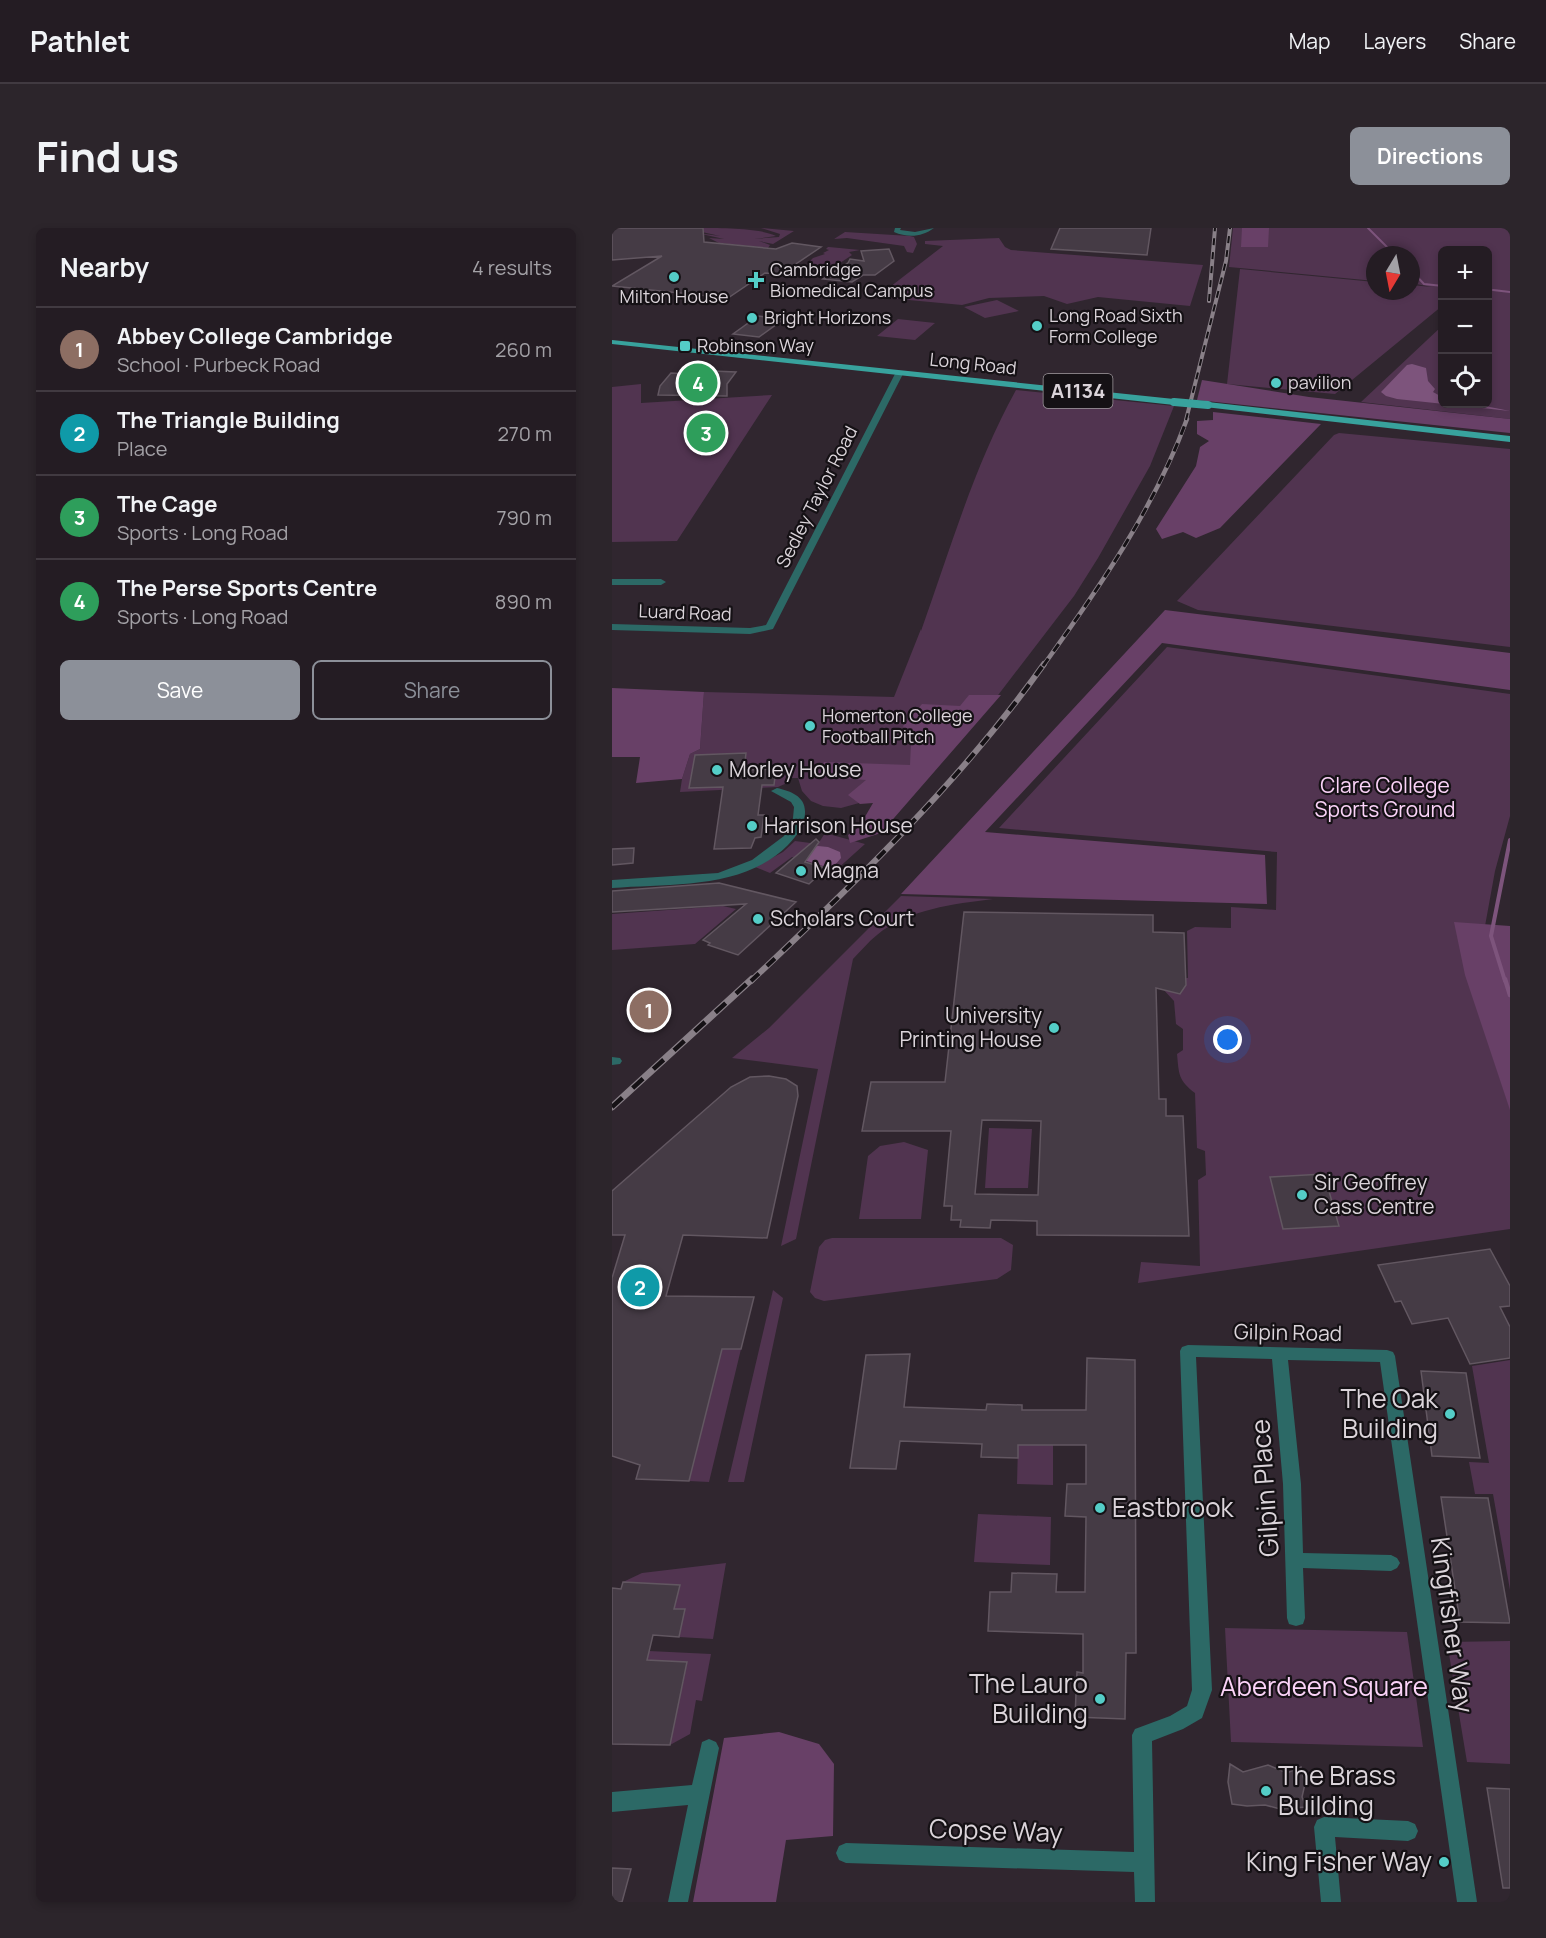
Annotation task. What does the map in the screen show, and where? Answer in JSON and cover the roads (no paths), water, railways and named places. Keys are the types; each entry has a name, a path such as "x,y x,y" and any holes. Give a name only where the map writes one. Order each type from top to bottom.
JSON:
{"main road":[{"name":"Long Road","path":"612,342 1510,439"}],"street":[{"path":"898,228 896,231 899,233 910,235 922,233 928,228"},
{"name":"Sedley Taylor Road","path":"758,631 771,625 900,372"},
{"path":"612,582 661,582"},
{"name":"Luard Road","path":"612,627 758,631"},
{"path":"791,782 792,795"},
{"path":"612,884 721,876 756,862 785,844 797,828 800,810 798,801 792,795 777,791"},
{"name":"Gilpin Road","path":"1144,1862 1142,1735 1176,1723 1195,1712 1202,1690 1188,1352 1387,1356"},
{"name":"Gilpin Place","path":"1280,1354 1292,1484 1296,1618"},
{"name":"Kingfisher Way","path":"1387,1356 1467,1902"},
{"path":"1296,1560 1391,1563"},
{"path":"678,1902 709,1748"},
{"path":"612,1802 699,1794"},
{"path":"1331,1902 1324,1827 1408,1831"},
{"name":"Copse Way","path":"846,1853 1144,1862"},
{"path":"1144,1862 1145,1902"}],"waterway":[{"path":"1368,228 1386,246"},
{"path":"1420,280 1424,284 1438,285"},
{"path":"1493,290 1510,292"},
{"path":"1505,981 1491,936 1510,840"},
{"path":"1505,979 1510,995"}],"railway":[{"path":"1209,301 1215,228"},
{"path":"1186,420 1226,261 1230,228"},
{"path":"1043,666 1124,547 1158,485 1187,419"},
{"path":"751,981 829,907 942,790 978,749 1044,664"},
{"path":"612,1107 752,979"}],"place":[{"name":"Milton House","path":"674,277"},
{"name":"Cambridge Biomedical Campus","path":"756,280"},
{"name":"Bright Horizons","path":"752,318"},
{"name":"Long Road Sixth Form College","path":"1037,326"},
{"name":"Robinson Way","path":"685,346"},
{"name":"The Perse Sports Centre","path":"698,383"},
{"name":"pavilion","path":"1276,383"},
{"name":"The Cage","path":"706,433"},
{"name":"Homerton College Football Pitch","path":"810,726"},
{"name":"Morley House","path":"717,770"},
{"name":"Harrison House","path":"752,826"},
{"name":"Magna","path":"801,871"},
{"name":"Scholars Court","path":"758,919"},
{"name":"Abbey College Cambridge","path":"649,1010"},
{"name":"University Printing House","path":"1054,1028"},
{"name":"Sir Geoffrey Cass Centre","path":"1302,1195"},
{"name":"The Triangle Building","path":"640,1287"},
{"name":"The Oak Building","path":"1450,1414"},
{"name":"Eastbrook","path":"1100,1508"},
{"name":"The Lauro Building","path":"1100,1699"},
{"name":"The Brass Building","path":"1266,1791"},
{"name":"King Fisher Way","path":"1444,1862"}],"park label":[{"name":"Clare College Sports Ground","path":"1385,798"},
{"name":"Aberdeen Square","path":"1324,1687"}]}
